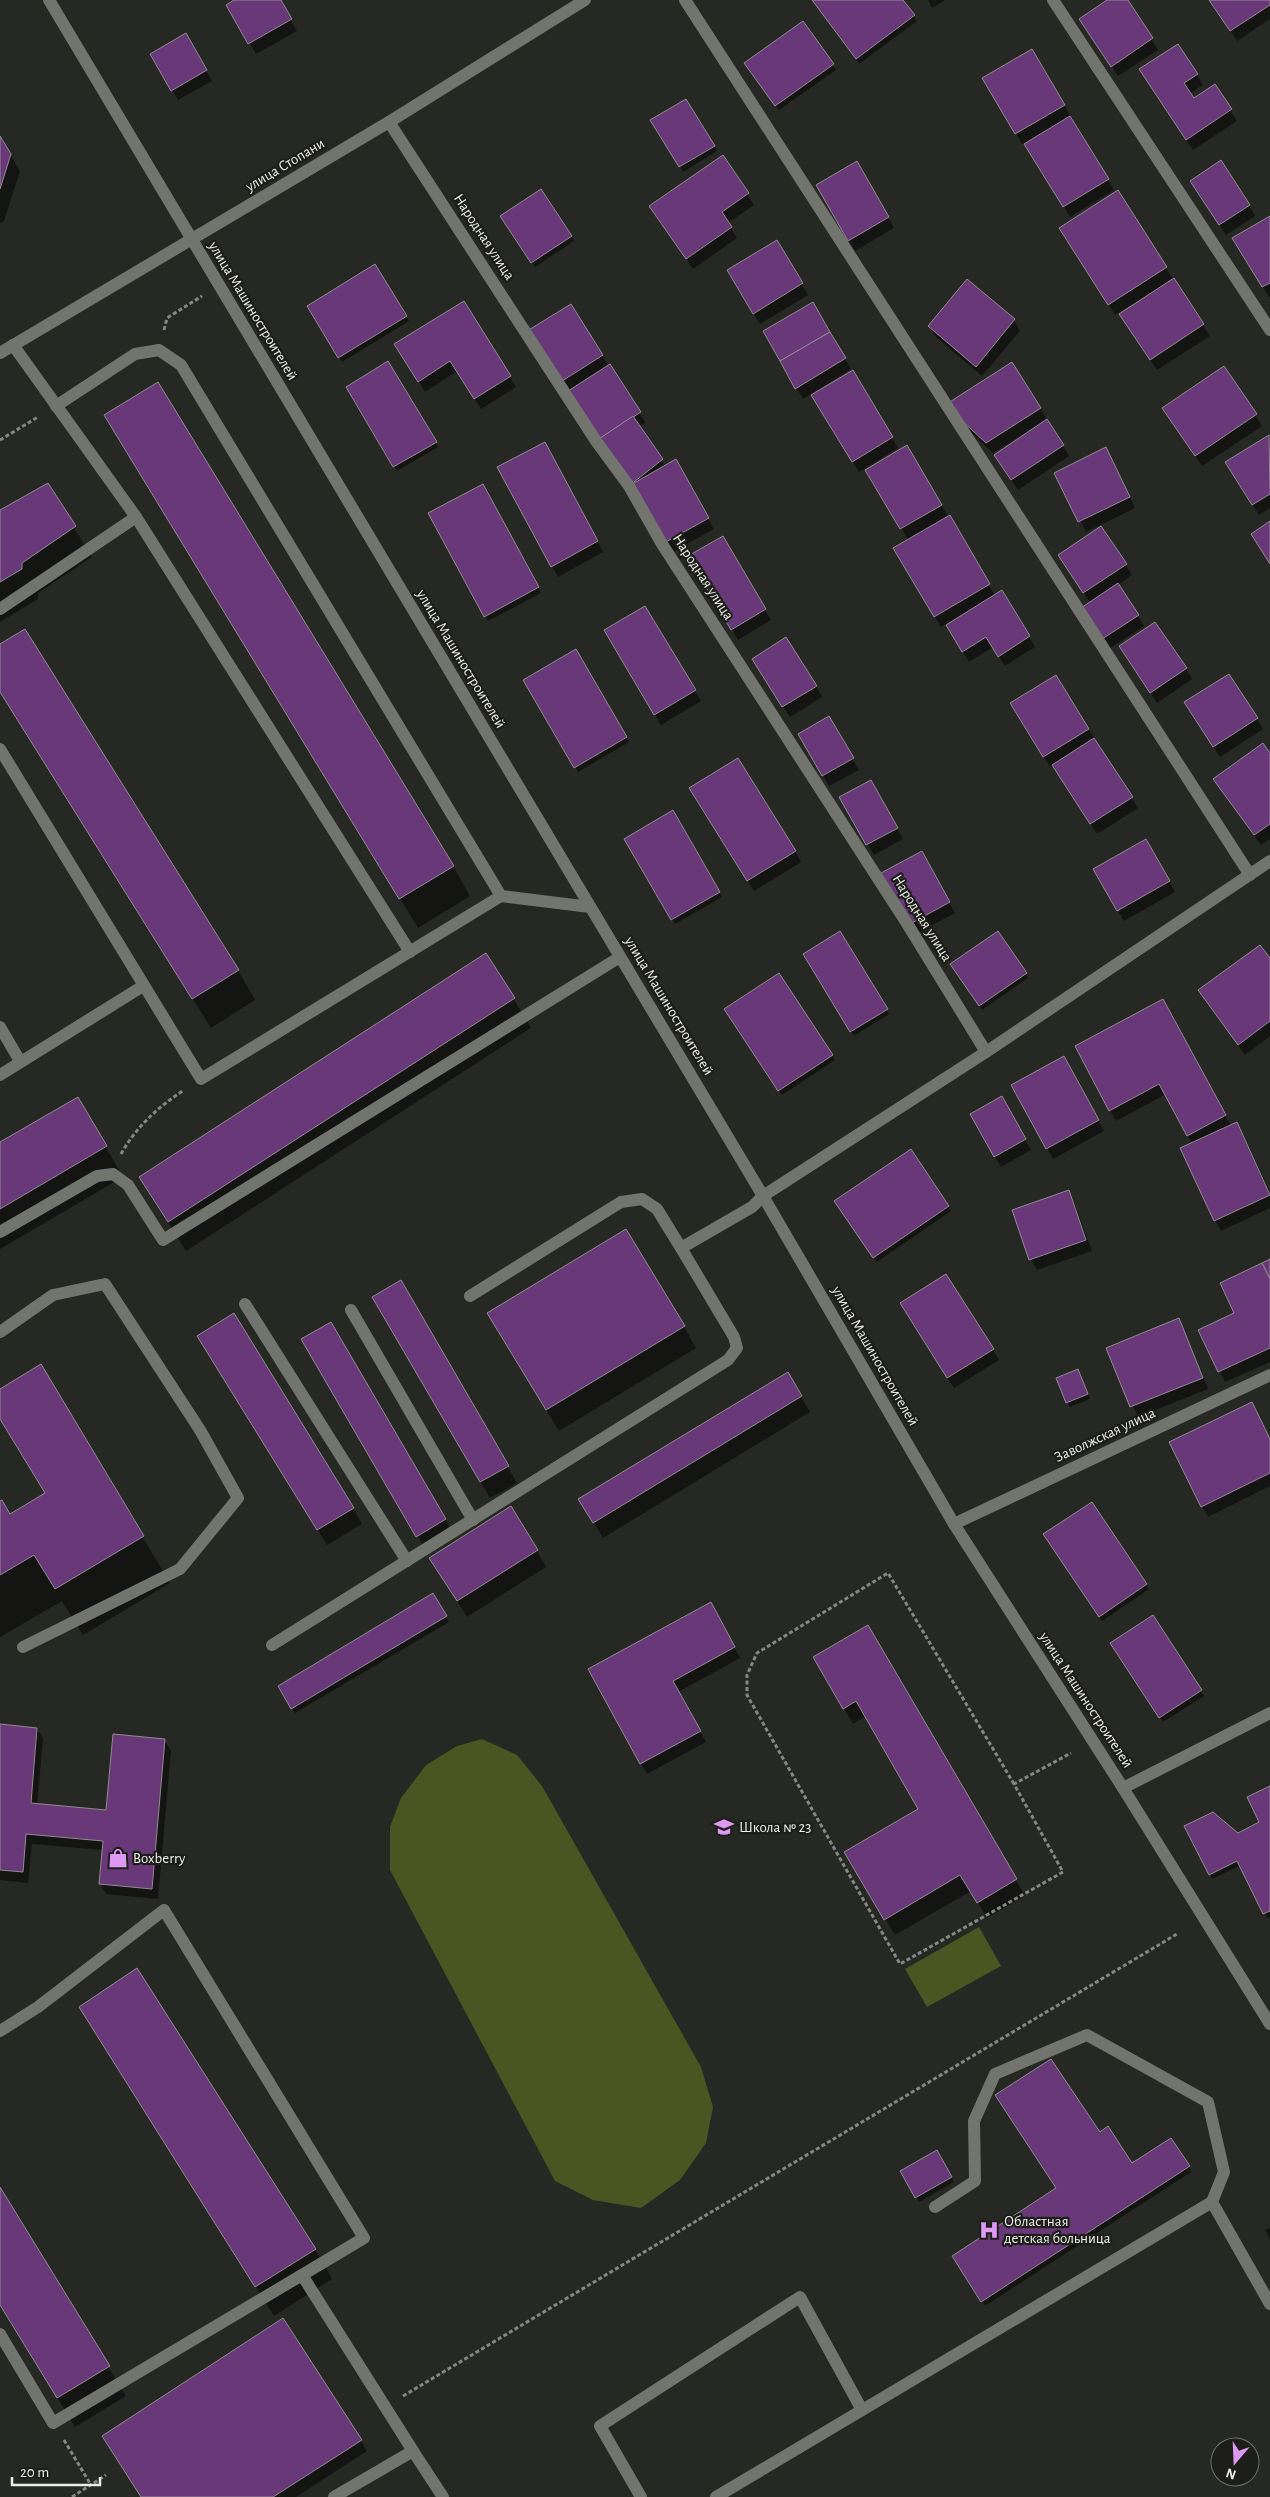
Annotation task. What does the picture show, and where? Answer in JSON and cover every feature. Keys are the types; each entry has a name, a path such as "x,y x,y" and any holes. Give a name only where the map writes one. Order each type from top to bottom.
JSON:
{"street":[{"name":"улица Машиностроителей","path":"48,0 764,1196 954,1524 1123,1788 1270,2024"},
{"name":"улица Стопани","path":"0,353 389,122 585,0"},
{"path":"684,0 1250,874"},
{"path":"1053,0 1270,330"},
{"name":"Народная улица","path":"389,122 596,440 629,486 662,544 908,924 986,1052"},
{"path":"13,345 136,517 410,952"},
{"path":"56,406 135,354 159,350 181,364 501,896"},
{"path":"0,609 136,517"},
{"path":"0,749 142,986 201,1079 501,896 590,907"},
{"path":"681,1248 752,1207 764,1196 986,1052 1270,861"},
{"path":"0,1232 96,1176 113,1174 128,1185 163,1240 620,957"},
{"path":"0,1075 142,986"},
{"path":"0,1027 20,1061"},
{"path":"272,1645 728,1360 737,1348 734,1337 657,1209 642,1199 621,1202 470,1296"},
{"path":"0,1332 53,1295 104,1284 200,1430 238,1498 180,1569 23,1647"},
{"path":"245,1304 407,1561"},
{"path":"351,1310 473,1520"},
{"name":"Заволжская улица","path":"954,1524 1270,1375"},
{"path":"1123,1788 1270,1713"},
{"path":"0,2030 38,2007 164,1910 364,2238 54,2423 0,2334"},
{"path":"716,2497 1212,2202 1224,2172 1208,2102 1087,2035 996,2074 974,2121 975,2181 935,2207"},
{"path":"1212,2202 1270,2304"},
{"path":"302,2275 443,2497"},
{"path":"641,2497 600,2426 800,2297 862,2410"},
{"path":"334,2497 413,2451"}],"path":[{"path":"159,350 167,318 206,293"},
{"path":"0,440 56,406"},
{"path":"113,1174 122,1153 137,1129 167,1101 201,1079"},
{"path":"888,1573 1014,1784 1063,1872 900,1964 747,1695 747,1675 757,1653 888,1573"},
{"path":"1014,1784 1071,1754"},
{"path":"386,2407 1177,1934"},
{"path":"54,2423 91,2485"},
{"path":"72,2497 106,2475"}],"green space":[{"path":"482,1739 517,1755 542,1786 701,2067 713,2107 706,2143 680,2180 641,2208 593,2200 555,2181 390,1870 390,1827 401,1798 426,1765 457,1746"},
{"path":"979,1927 1001,1966 927,2007 905,1969"}],"building":[{"path":"234,0 281,0 292,19 248,44 226,5"},
{"path":"812,0 903,0 915,15 856,59"},
{"path":"1107,0 1128,0 1153,38 1111,67 1079,19"},
{"path":"1209,0 1270,0 1270,5 1230,31"},
{"path":"803,21 834,64 775,106 744,63"},
{"path":"186,33 207,70 171,91 150,54"},
{"path":"1178,44 1198,74 1184,83 1194,98 1215,84 1232,109 1186,140 1139,69"},
{"path":"1032,49 1065,105 1015,134 982,78"},
{"path":"686,99 715,146 679,167 650,120"},
{"path":"1070,116 1109,179 1063,207 1024,144"},
{"path":"0,136 11,154 0,189"},
{"path":"723,155 749,193 722,212 732,227 686,259 649,206"},
{"path":"1221,160 1250,205 1219,225 1190,181"},
{"path":"857,161 889,217 848,241 816,185"},
{"path":"541,189 572,236 531,263 500,216"},
{"path":"1118,190 1167,267 1108,305 1059,228"},
{"path":"1270,216 1270,283 1262,287 1232,238"},
{"path":"777,240 803,283 753,314 727,270"},
{"path":"375,264 407,316 338,358 307,306"},
{"path":"1174,278 1204,324 1150,360 1119,314"},
{"path":"967,279 1015,319 976,367 928,326"},
{"path":"464,301 511,376 474,399 450,361 418,382 394,344"},
{"path":"813,302 830,332 780,361 763,331"},
{"path":"571,304 603,355 559,383 527,331"},
{"path":"830,332 846,358 795,389 780,361"},
{"path":"388,361 437,442 393,467 346,387"},
{"path":"1012,362 1041,408 986,443 945,405"},
{"path":"610,364 641,412 596,441 565,393"},
{"path":"1224,366 1257,414 1195,456 1162,408"},
{"path":"853,370 893,437 852,462 811,395"},
{"path":"158,382 454,866 399,899 104,415"},
{"path":"633,416 663,459 629,486 596,441"},
{"path":"1047,419 1064,445 1011,480 994,455"},
{"path":"1269,435 1270,494 1252,505 1225,462"},
{"path":"545,442 598,541 551,567 497,467"},
{"path":"907,445 942,505 900,529 865,470"},
{"path":"1106,447 1130,497 1078,522 1054,473"},
{"path":"676,459 709,518 662,544 629,486"},
{"path":"48,483 76,526 22,563 22,569 0,582 0,510"},
{"path":"483,484 539,587 484,617 428,513"},
{"path":"950,515 990,584 934,617 893,548"},
{"path":"1270,521 1270,564 1251,534"},
{"path":"1101,526 1127,564 1083,593 1058,555"},
{"path":"723,536 766,609 731,630 688,556"},
{"path":"1118,583 1139,615 1099,641 1078,610"},
{"path":"1002,590 1030,636 998,657 986,637 962,652 946,625"},
{"path":"645,606 696,690 654,715 604,630"},
{"path":"1155,622 1187,668 1150,693 1119,646"},
{"path":"25,629 239,970 192,999 0,692 0,644"},
{"path":"786,637 817,686 782,707 752,659"},
{"path":"576,649 627,737 574,768 523,680"},
{"path":"1229,674 1258,718 1213,747 1184,702"},
{"path":"1056,675 1089,729 1043,757 1010,703"},
{"path":"829,716 854,758 822,776 798,734"},
{"path":"1094,738 1133,797 1090,824 1052,765"},
{"path":"1263,743 1270,753 1270,824 1254,835 1213,779"},
{"path":"738,758 796,851 747,881 689,788"},
{"path":"871,780 898,828 866,845 839,797"},
{"path":"673,810 720,892 671,920 624,839"},
{"path":"1146,839 1170,881 1117,911 1093,869"},
{"path":"922,851 950,902 908,925 881,873"},
{"path":"840,931 888,1009 850,1032 803,954"},
{"path":"998,931 1027,973 979,1006 950,964"},
{"path":"1260,945 1270,958 1270,1021 1238,1045 1198,990"},
{"path":"486,953 515,998 168,1222 139,1177"},
{"path":"779,973 833,1055 778,1091 724,1009"},
{"path":"1163,999 1226,1115 1187,1136 1159,1084 1109,1111 1075,1046"},
{"path":"1064,1056 1099,1120 1046,1149 1011,1085"},
{"path":"1002,1096 1026,1139 994,1157 970,1114"},
{"path":"78,1097 107,1146 0,1209 0,1142"},
{"path":"1237,1122 1270,1195 1214,1221 1180,1148"},
{"path":"911,1149 949,1206 873,1258 834,1201"},
{"path":"1069,1190 1086,1240 1029,1260 1012,1210"},
{"path":"626,1229 685,1326 546,1410 487,1313"},
{"path":"1270,1259 1270,1279 1262,1263"},
{"path":"1262,1263 1270,1279 1270,1348 1218,1372 1198,1330 1234,1313 1220,1283"},
{"path":"946,1274 994,1349 947,1378 900,1303"},
{"path":"401,1280 509,1466 480,1482 372,1297"},
{"path":"234,1313 354,1508 317,1530 197,1336"},
{"path":"1179,1318 1203,1378 1130,1407 1106,1348"},
{"path":"331,1322 446,1519 416,1537 301,1339"},
{"path":"41,1364 144,1536 55,1589 34,1555 0,1575 0,1501 2,1500 10,1514 45,1493 0,1419 0,1389"},
{"path":"1078,1369 1088,1394 1066,1403 1056,1378"},
{"path":"788,1372 802,1396 593,1523 578,1499"},
{"path":"1252,1402 1270,1439 1270,1473 1201,1507 1169,1442"},
{"path":"1092,1502 1147,1584 1099,1617 1043,1534"},
{"path":"511,1506 538,1550 457,1601 429,1558"},
{"path":"433,1593 447,1616 291,1709 278,1686"},
{"path":"711,1602 735,1647 673,1681 701,1731 640,1764 588,1669"},
{"path":"1153,1615 1202,1690 1159,1718 1110,1643"},
{"path":"868,1625 1017,1879 977,1903 960,1875 884,1920 844,1852 918,1809 856,1701 843,1709 813,1657"},
{"path":"0,1724 37,1728 31,1803 106,1810 113,1734 165,1739 152,1889 99,1884 103,1841 26,1834 23,1872 0,1870"},
{"path":"1270,1786 1270,1911 1263,1914 1237,1861 1209,1875 1184,1826 1213,1812 1238,1833 1259,1822 1247,1797"},
{"path":"137,1968 316,2249 255,2287 79,2007"},
{"path":"1051,2059 1100,2132 1108,2126 1132,2163 1171,2138 1190,2166 981,2302 952,2256 1056,2188 995,2095"},
{"path":"937,2150 952,2177 915,2198 900,2171"},
{"path":"0,2187 110,2366 57,2398 0,2305"},
{"path":"283,2318 362,2440 273,2497 141,2497 102,2436"}],"place":[{"name":"Школа № 23","path":"724,1827"},
{"name":"Boxberry","path":"118,1858"},
{"name":"Областная детская больница","path":"989,2230"}]}
